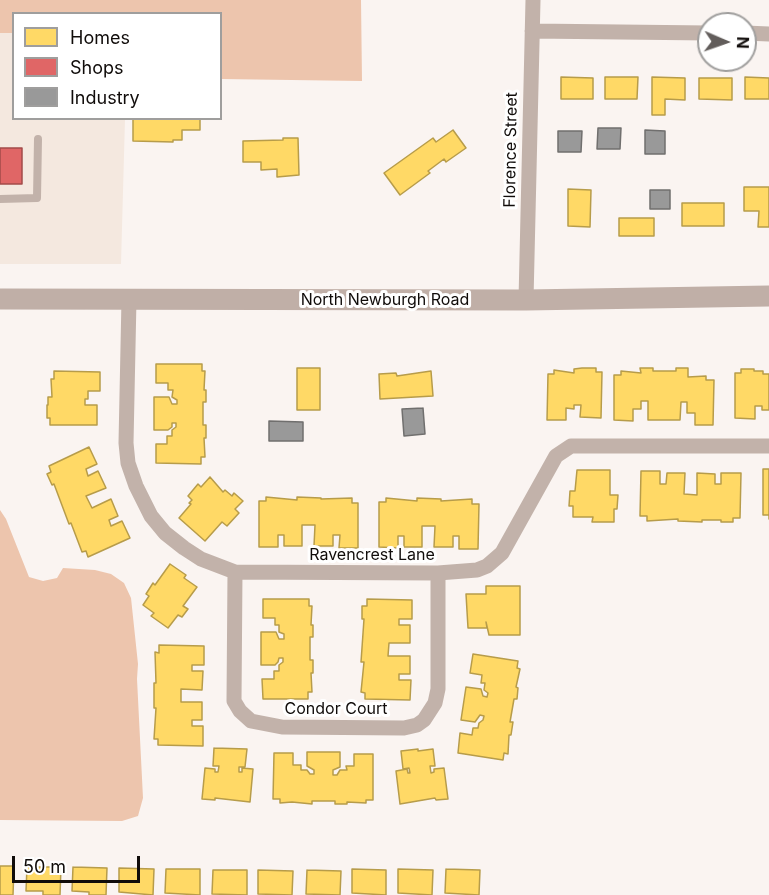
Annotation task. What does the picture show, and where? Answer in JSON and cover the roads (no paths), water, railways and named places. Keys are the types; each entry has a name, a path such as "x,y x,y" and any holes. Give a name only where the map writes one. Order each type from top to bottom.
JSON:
{"main road":[{"name":"North Newburgh Road","path":"0,299 526,300 769,296"}],"street":[{"name":"Florence Street","path":"526,300 533,0"},
{"path":"532,31 697,33"},
{"name":"Ravencrest Lane","path":"129,299 126,443 128,463 135,486 151,516 165,533 201,559 235,572 438,573 477,570 498,558 556,456 571,446 769,446"},
{"name":"Condor Court","path":"235,572 233,691 237,706 246,718 257,724 275,727 404,728 417,725 424,720 435,703 438,689 438,573"}],"lane":[{"path":"0,199 37,198 38,139"}]}
